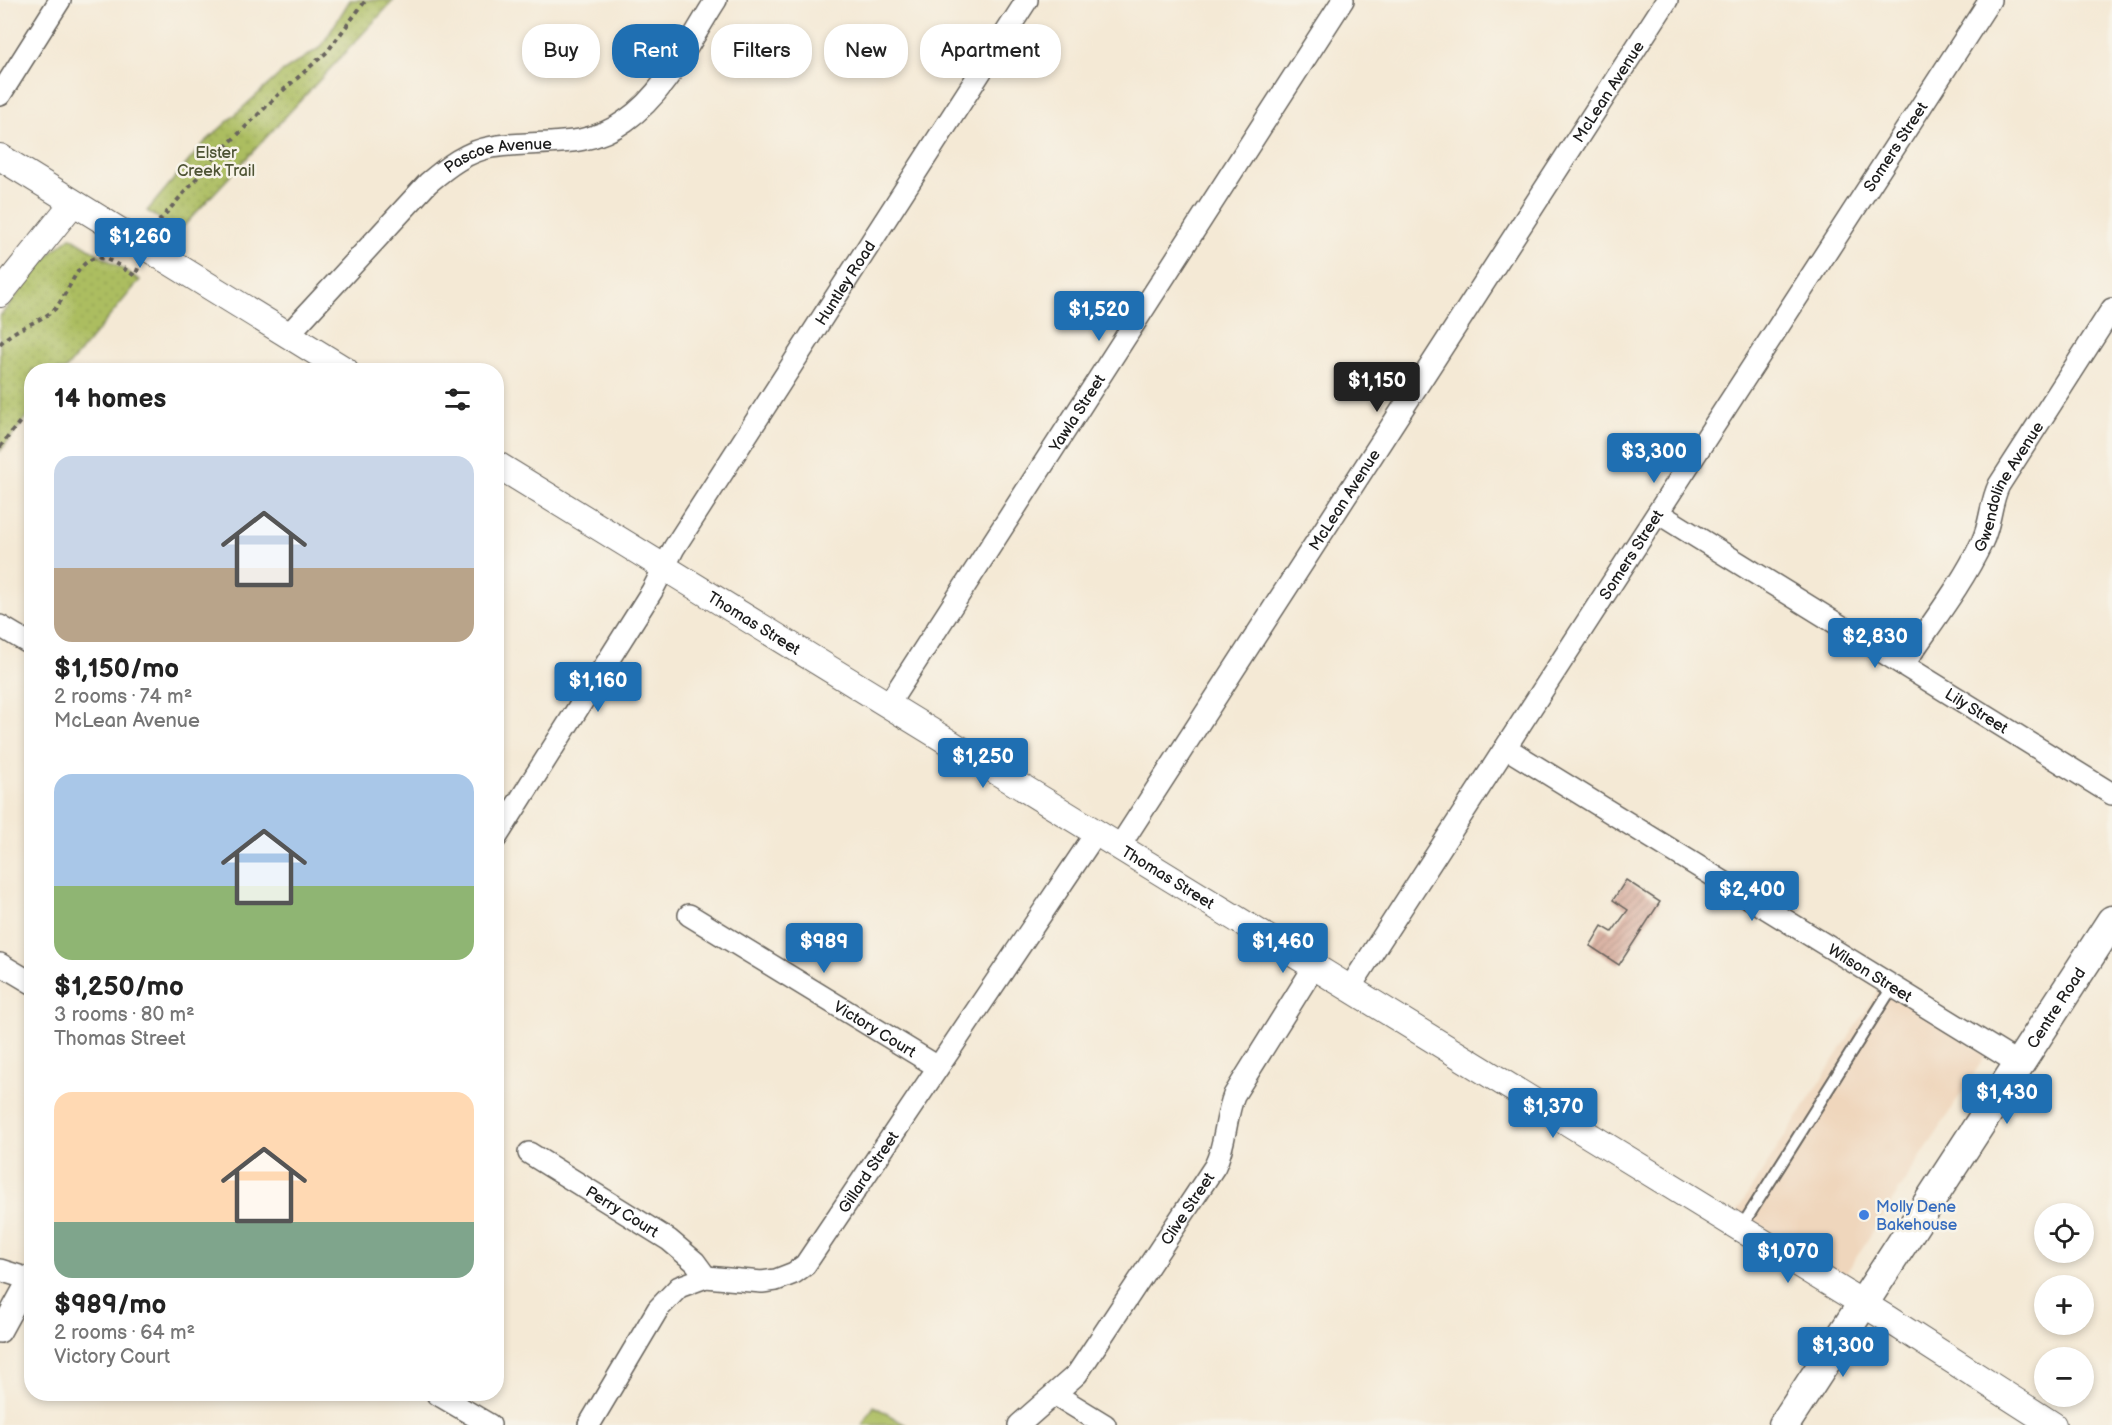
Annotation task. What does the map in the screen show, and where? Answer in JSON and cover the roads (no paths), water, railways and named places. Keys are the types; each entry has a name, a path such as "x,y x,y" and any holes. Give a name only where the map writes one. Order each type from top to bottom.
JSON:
{"main road":[{"name":"Centre Road","path":"1784,1425 2112,921"}],"street":[{"path":"0,95 60,0"},
{"name":"Pascoe Avenue","path":"288,335 428,183 445,168 474,152 490,147 573,143 592,138 626,121 661,84 716,0"},
{"name":"Huntley Road","path":"504,825 674,548 1027,0"},
{"name":"Yawla Street","path":"888,705 1343,0"},
{"name":"McLean Avenue","path":"1119,847 1667,0"},
{"name":"Somers Street","path":"1349,989 1990,0"},
{"path":"0,157 334,363"},
{"path":"0,294 73,202"},
{"name":"Gwendoline Avenue","path":"1904,664 1983,541 1991,506 2000,485 2112,309"},
{"name":"Thomas Street","path":"504,469 1740,1229 2053,1425"},
{"name":"Lily Street","path":"1659,513 2112,794"},
{"path":"0,626 24,640"},
{"name":"Wilson Street","path":"1506,748 2019,1064"},
{"name":"Gillard Street","path":"589,1425 667,1297 692,1280 706,1277 762,1282 794,1273 805,1265 1096,833"},
{"name":"Victory Court","path":"689,915 938,1067"},
{"path":"0,964 24,978"},
{"name":"Clive Street","path":"1019,1425 1056,1395 1077,1374 1215,1166 1224,1145 1234,1095 1314,967"},
{"name":"Perry Court","path":"529,1153 669,1240 695,1262 706,1277"},
{"path":"0,1270 24,1277"},
{"path":"0,1332 24,1290"},
{"path":"1056,1395 1105,1425"},
{"path":"449,1401 490,1425"}],"lane":[{"path":"1740,1229 1893,986"}],"place":[{"name":"Molly Dene Bakehouse","path":"1864,1215"}],"park label":[{"name":"Elster Creek Trail","path":"216,161"}]}
